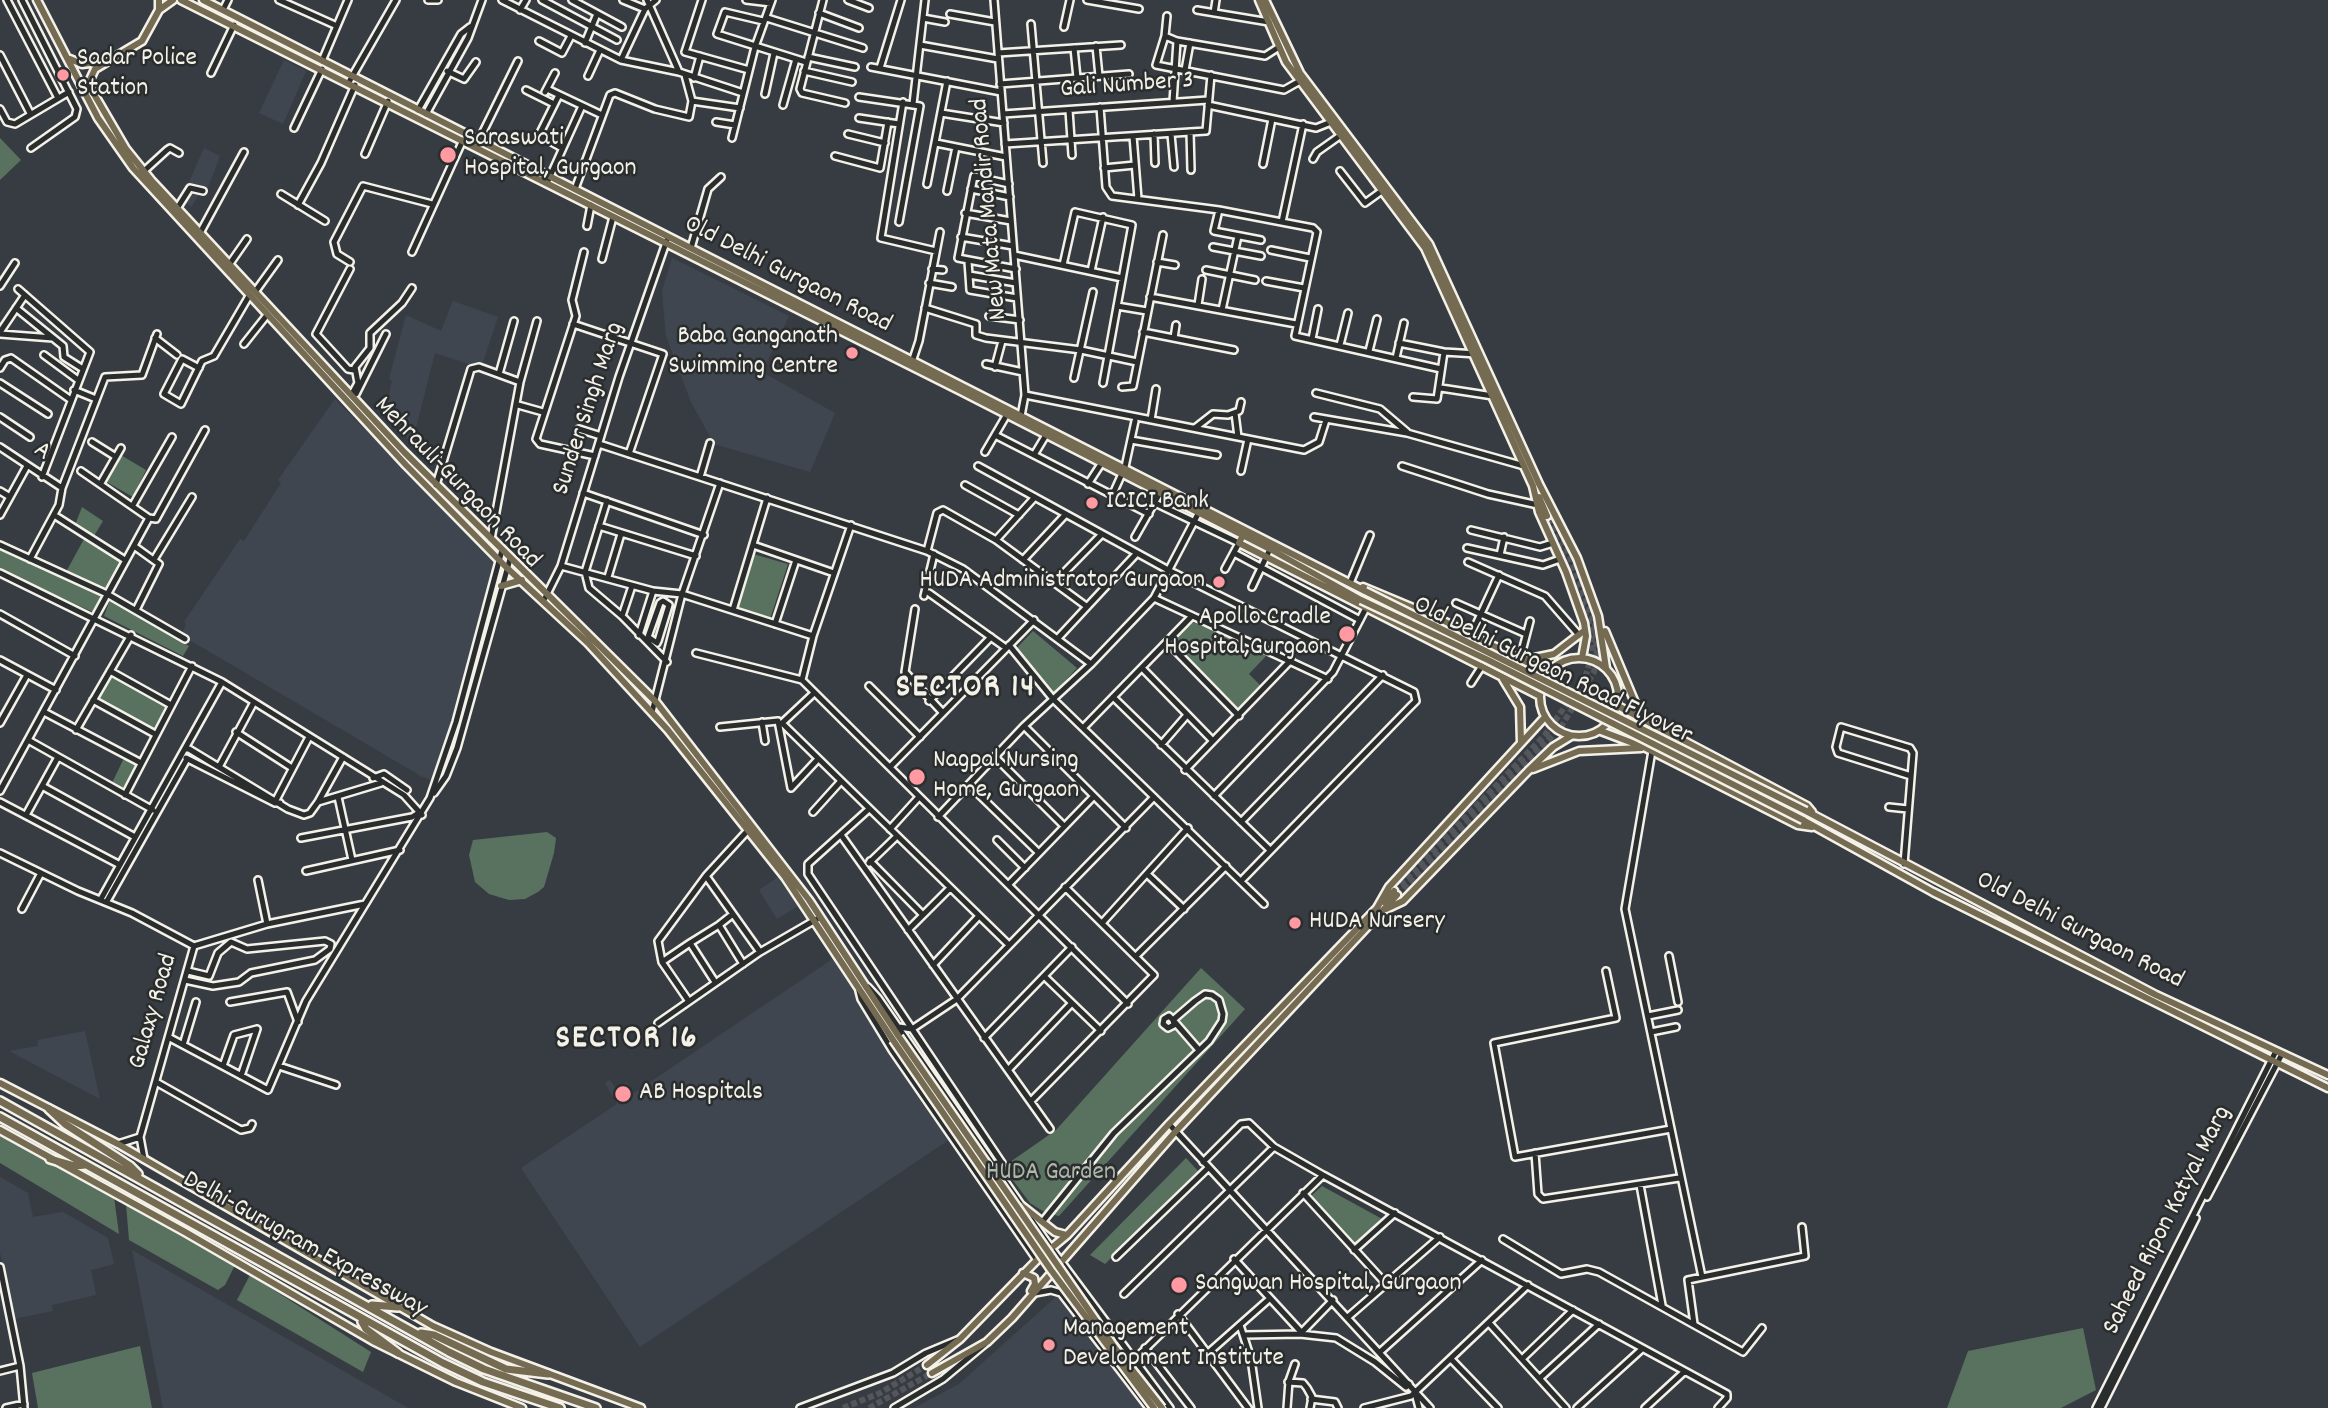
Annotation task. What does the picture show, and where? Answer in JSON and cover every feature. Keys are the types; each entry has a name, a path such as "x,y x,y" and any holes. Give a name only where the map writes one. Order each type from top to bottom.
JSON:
{"highway":[{"name":"Delhi-Gurugram Expressway","path":"0,1101 486,1370 596,1408"},
{"path":"49,1108 65,1124 130,1166 141,1179"},
{"name":"Delhi-Gurugram Expressway","path":"0,1117 361,1320 481,1381 560,1408"},
{"path":"50,1159 75,1166 86,1165"},
{"path":"368,1305 398,1307"},
{"path":"361,1320 366,1329 398,1353"},
{"path":"416,1332 434,1335 506,1369 548,1374"}],"main road":[{"name":"Mehrauli-Gurgaon Road","path":"37,0 99,118 132,168 436,485 502,550 652,712 751,828"},
{"path":"159,0 159,10"},
{"path":"70,59 82,64 106,61 142,41 159,10 173,0"},
{"name":"Old Delhi Gurgaon Road","path":"181,0 322,65 463,139 549,180 575,189 666,240 911,364 1021,416 1245,533 1352,584"},
{"name":"Old Delhi Gurgaon Road","path":"203,0 223,10 239,25"},
{"path":"1259,0 1279,47 1300,81 1425,248 1477,354 1524,466 1577,558 1598,616 1643,720"},
{"path":"1265,0 1300,73 1429,244 1550,515"},
{"name":"Mehrauli-Gurgaon Road","path":"106,61 95,69 88,84 103,112 144,171 229,265 234,275"},
{"name":"Old Delhi Gurgaon Road","path":"352,81 479,140 613,217 691,248 809,312"},
{"name":"Mehrauli-Gurgaon Road","path":"252,294 267,315 353,399 498,559 546,597 656,702 787,875 896,1039"},
{"name":"Old Delhi Gurgaon Road","path":"968,392 1006,416 1101,464 1124,470 1198,514 1245,533 1270,549"},
{"path":"1536,485 1538,505 1560,559 1582,632 1582,658"},
{"path":"1245,533 1239,543 1540,696"},
{"name":"Old Delhi Gurgaon Road Flyover","path":"1270,549 1361,600 1488,660 1818,828"},
{"path":"501,586 522,580"},
{"path":"1352,584 1374,590 1548,673"},
{"name":"Old Delhi Gurgaon Road Flyover","path":"1352,584 1815,816"},
{"path":"1598,616 1606,668 1618,689 1618,706 1614,717 1601,731 1583,737 1571,736 1556,729 1545,718 1540,696 1548,673 1564,661 1582,658 1606,668"},
{"path":"1522,660 1554,654 1582,632"},
{"path":"1498,674 1513,692 1520,707 1523,731 1520,745"},
{"path":"1618,706 1807,806 1815,816"},
{"path":"932,1373 987,1342 1012,1318 1176,1131 1379,910 1389,887 1545,718"},
{"path":"1601,731 1649,750 1798,825 1818,828"},
{"path":"1379,910 1403,901 1528,771 1553,747 1571,736"},
{"path":"1528,771 1579,751 1611,747 1649,750"},
{"name":"Old Delhi Gurgaon Road","path":"1815,816 2156,995 2328,1075"},
{"name":"Old Delhi Gurgaon Road","path":"1818,828 1945,899 2328,1088"},
{"path":"927,1365 960,1339 1023,1273 1067,1235 1169,1124 1396,893"},
{"path":"896,1039 1051,1270 1152,1408"},
{"path":"896,1039 1115,1349 1162,1408"},
{"path":"0,1083 118,1144 398,1307 491,1352 628,1407 641,1408"},
{"path":"0,1130 398,1353 456,1382 522,1408"},
{"path":"1022,1206 1055,1232 1067,1235"},
{"path":"1012,1318 1035,1284 1034,1278 1023,1273"}],"street":[{"path":"7,0 58,98"},
{"path":"22,0 77,109 75,117 31,148"},
{"path":"223,10 228,0"},
{"path":"279,0 337,26"},
{"path":"298,205 321,163 352,81 396,0"},
{"path":"428,0 438,0"},
{"path":"426,114 482,0"},
{"path":"502,0 621,60 682,73 743,93"},
{"path":"520,10 526,0"},
{"path":"572,0 622,27"},
{"path":"623,0 647,5"},
{"path":"621,60 647,5 656,0"},
{"path":"702,0 685,49 749,69"},
{"path":"732,138 755,47 771,2 746,0"},
{"path":"823,0 813,32 801,91 845,103"},
{"path":"848,0 869,8"},
{"path":"880,68 901,0"},
{"path":"913,104 925,0"},
{"name":"New Mata Mandir Road","path":"994,0 1023,364 1025,395 1021,416"},
{"path":"1064,27 1070,0"},
{"path":"1087,0 1139,9"},
{"path":"1214,13 1216,0"},
{"path":"294,128 346,1"},
{"path":"545,1 617,40"},
{"path":"575,189 601,115 612,93 684,118 690,114 692,101 682,73 647,5"},
{"path":"1197,10 1269,22"},
{"path":"855,67 796,59 717,33 725,12 813,32 863,48"},
{"path":"819,13 859,28"},
{"path":"585,44 597,14"},
{"path":"950,14 996,22"},
{"path":"1167,16 1166,36 1156,65 1284,90 1300,81"},
{"path":"923,18 945,22"},
{"path":"1031,24 1043,163"},
{"path":"211,73 239,25"},
{"path":"418,110 461,34 471,26"},
{"path":"539,41 562,53 571,36"},
{"path":"1166,36 1177,41 1265,57 1279,47"},
{"path":"1173,102 1173,67 1177,41"},
{"path":"1185,70 1189,43"},
{"path":"920,45 998,56 1033,50 1121,44"},
{"path":"1096,46 1098,76"},
{"path":"1074,47 1077,78"},
{"path":"588,76 600,50"},
{"path":"765,94 774,53"},
{"path":"0,55 30,113"},
{"path":"694,78 701,56"},
{"path":"783,105 796,59"},
{"path":"479,140 518,61"},
{"path":"441,68 464,79 476,62"},
{"path":"871,67 1001,92"},
{"path":"804,71 852,82"},
{"path":"542,98 555,73"},
{"path":"1000,83 1129,74"},
{"path":"1005,144 1171,134 1209,129 1211,75"},
{"path":"928,184 947,81"},
{"path":"547,89 601,115"},
{"path":"526,90 554,104"},
{"path":"0,109 11,124 69,92"},
{"path":"559,95 539,135 562,148"},
{"path":"817,104 819,97"},
{"path":"859,97 903,102 920,108 899,222"},
{"path":"365,154 388,101"},
{"path":"692,101 740,108"},
{"path":"903,102 882,240 936,251"},
{"name":"Gali Number 3","path":"1003,114 1208,102 1320,128 1331,122"},
{"path":"549,180 582,106"},
{"path":"1100,107 1106,187 1112,196 1219,210 1315,229 1295,336 1441,369"},
{"path":"1069,110 1072,155"},
{"path":"940,113 1004,123"},
{"path":"859,118 899,124"},
{"path":"1263,164 1272,118"},
{"path":"716,122 735,125"},
{"path":"835,156 880,168 888,122"},
{"path":"1282,222 1303,124"},
{"path":"1190,132 1191,170"},
{"path":"848,134 885,143"},
{"path":"1154,134 1155,163"},
{"path":"1171,134 1174,167"},
{"path":"1312,159 1340,135"},
{"path":"1133,136 1138,199"},
{"path":"412,251 463,139"},
{"path":"936,143 1006,158"},
{"path":"947,191 956,147"},
{"path":"144,171 167,150 179,153"},
{"path":"200,233 244,152"},
{"path":"1104,168 1135,165"},
{"path":"1340,171 1365,203 1383,190"},
{"path":"1009,184 974,176 958,258 1016,269"},
{"path":"691,248 708,189 721,177"},
{"path":"354,370 348,369 316,331 350,266 337,254 334,242 363,186 432,204"},
{"path":"178,207 190,188 203,191"},
{"path":"971,189 1010,197"},
{"path":"281,194 325,221"},
{"path":"887,201 903,204"},
{"path":"587,226 592,205"},
{"path":"1219,210 1214,231 1261,240"},
{"path":"1062,265 1073,214 1078,212 1132,225 1103,383"},
{"path":"965,213 1011,221"},
{"path":"603,259 613,217"},
{"path":"1091,271 1103,217"},
{"path":"911,364 940,232"},
{"path":"1122,387 1133,386 1163,235"},
{"path":"1222,310 1238,236"},
{"path":"961,237 1013,246"},
{"path":"229,265 247,239"},
{"name":"Sunder Singh Marg","path":"546,597 561,566 666,240"},
{"path":"1213,247 1261,256"},
{"path":"1271,250 1310,258"},
{"path":"584,252 572,300 576,316 536,439 540,444 595,456"},
{"path":"1014,255 1122,278"},
{"path":"199,368 182,359 164,394 181,404 204,359 214,356 252,294 278,260"},
{"path":"968,261 967,288 1017,298"},
{"path":"1157,262 1175,265"},
{"path":"0,286 15,263"},
{"path":"932,269 943,270"},
{"path":"1206,270 1255,279"},
{"path":"969,275 1016,283"},
{"path":"1198,305 1202,279"},
{"path":"1266,281 1304,288"},
{"path":"929,283 953,287"},
{"path":"354,370 370,348 370,333 374,327 402,303 412,288"},
{"path":"18,289 90,352 42,477"},
{"path":"1074,378 1093,292"},
{"path":"25,295 0,333 54,338"},
{"path":"1150,297 1296,324"},
{"path":"1117,306 1147,311"},
{"path":"16,308 63,346 64,357 83,369"},
{"path":"925,308 976,324 976,335 1137,362"},
{"path":"1311,339 1318,309"},
{"path":"1340,345 1348,313"},
{"path":"244,344 267,315"},
{"path":"989,316 1020,320"},
{"path":"1369,351 1377,318"},
{"path":"499,374 514,321"},
{"path":"491,539 518,405 520,382 537,321"},
{"path":"1396,358 1404,323"},
{"path":"573,324 663,354 629,454"},
{"path":"1174,338 1176,326"},
{"path":"1143,332 1234,350"},
{"path":"353,399 386,334"},
{"path":"30,559 54,515 104,377 142,375 156,336 177,355"},
{"path":"995,367 1002,341"},
{"path":"1399,343 1444,352 1477,354"},
{"path":"1413,397 1434,400 1437,398 1441,388 1444,352"},
{"path":"44,355 78,380"},
{"path":"0,368 7,358 12,358 71,400"},
{"path":"986,364 1023,372"},
{"path":"1023,364 1033,365"},
{"path":"436,485 471,369 479,367 520,382"},
{"path":"353,399 358,383 354,370"},
{"path":"0,383 48,414"},
{"path":"1441,388 1493,396"},
{"path":"1151,420 1156,389"},
{"path":"74,390 96,399"},
{"path":"1316,393 1380,410 1408,433"},
{"path":"1025,395 1308,450 1319,442 1326,420"},
{"path":"1194,428 1213,414 1235,413 1241,410 1241,402"},
{"path":"518,405 544,412"},
{"path":"1235,413 1238,437"},
{"path":"985,452 1006,416"},
{"path":"0,417 30,437"},
{"path":"1314,418 1408,433 1524,466"},
{"path":"1112,496 1124,470 1135,421"},
{"path":"579,429 601,436"},
{"path":"80,471 149,518 156,519 205,430"},
{"path":"995,435 1149,514"},
{"path":"1034,455 1045,435"},
{"path":"133,505 172,437"},
{"path":"1241,471 1248,439"},
{"path":"1130,440 1217,456"},
{"path":"92,442 116,457"},
{"path":"700,477 710,443"},
{"path":"599,444 934,554 963,569 1091,664"},
{"name":"A","path":"0,447 62,488"},
{"path":"101,483 121,448"},
{"path":"1088,484 1101,464"},
{"path":"0,515 27,466"},
{"path":"978,466 1170,571 1414,692 1416,701 1269,849 1242,880"},
{"path":"1402,466 1488,494 1538,505"},
{"path":"652,712 667,662 682,594 720,483"},
{"path":"965,485 1019,515"},
{"path":"0,491 10,497"},
{"path":"583,493 704,535"},
{"path":"1135,537 1160,493"},
{"path":"996,540 1035,497"},
{"path":"155,558 192,498"},
{"path":"733,610 767,498"},
{"path":"607,501 585,572 591,590 622,616 667,662"},
{"path":"1156,503 1239,543 1226,569"},
{"path":"927,551 939,511 996,540 1086,606"},
{"path":"1023,560 1066,514"},
{"path":"938,817 1024,726 1091,664 1154,598 1198,514"},
{"path":"54,515 125,560"},
{"path":"0,790 149,518"},
{"path":"599,526 696,556"},
{"path":"803,680 813,636 851,526"},
{"path":"1471,530 1540,547 1553,543"},
{"path":"608,577 621,534"},
{"path":"1055,582 1102,534"},
{"path":"1352,584 1370,535"},
{"path":"1500,555 1503,537"},
{"path":"0,545 107,594 185,639"},
{"path":"752,545 834,573"},
{"path":"134,546 155,558 159,568 136,610"},
{"path":"1467,548 1544,565 1560,559"},
{"path":"1252,587 1270,549"},
{"path":"430,798 456,722 502,550"},
{"path":"1059,638 1138,553"},
{"path":"934,554 927,595 1008,647 1053,699 1264,904"},
{"path":"1234,554 1360,620"},
{"path":"170,1038 268,1090 306,1001 446,776 457,748 510,559"},
{"path":"775,624 796,560"},
{"path":"1468,562 1545,596 1582,632"},
{"path":"561,566 653,591 682,594 813,636"},
{"path":"0,573 222,682 408,799 421,814"},
{"path":"1471,635 1499,575"},
{"path":"622,616 632,586"},
{"path":"639,635 653,591"},
{"path":"667,591 648,638 671,643"},
{"path":"1154,598 1328,678"},
{"path":"654,650 669,605 663,601"},
{"path":"1456,603 1526,634"},
{"path":"1214,796 1328,678 1343,656 1366,608"},
{"path":"915,609 905,672 929,701 943,713"},
{"path":"0,614 75,656"},
{"path":"1083,728 1192,616"},
{"path":"890,767 1034,620"},
{"path":"1522,660 1530,621"},
{"path":"76,730 131,635"},
{"path":"929,701 991,637"},
{"path":"1168,643 1239,716"},
{"path":"696,653 803,680 813,694 1128,1004"},
{"path":"0,660 56,690"},
{"path":"1185,770 1292,660"},
{"path":"125,794 192,666"},
{"path":"1471,683 1482,666"},
{"path":"1143,669 1213,741"},
{"path":"110,671 171,705"},
{"path":"0,723 27,675"},
{"path":"1241,822 1383,675"},
{"path":"104,900 222,682"},
{"path":"869,685 920,737"},
{"path":"780,724 813,694"},
{"path":"1113,697 1269,849"},
{"path":"93,700 155,734"},
{"path":"219,767 254,702"},
{"path":"0,704 8,708"},
{"path":"44,712 141,763"},
{"path":"1161,745 1187,715"},
{"path":"720,727 777,720 1009,945"},
{"path":"762,722 765,741"},
{"path":"780,724 789,787 793,787 818,759"},
{"path":"1024,726 1126,828"},
{"path":"1904,864 1913,753 1910,748 1842,727 1836,747 1838,752 1911,776"},
{"path":"236,732 292,768"},
{"path":"278,801 309,737"},
{"path":"27,740 153,810"},
{"path":"1649,750 1644,811 1625,902 1679,1178 1702,1277"},
{"path":"183,752 187,759 278,801"},
{"path":"183,752 219,767 304,815 310,813 318,802 343,757"},
{"path":"26,815 58,757"},
{"path":"996,758 1065,825"},
{"path":"121,867 135,837 187,759"},
{"path":"373,778 384,774 407,790"},
{"path":"813,812 841,781"},
{"path":"318,802 381,783"},
{"path":"969,785 1039,853"},
{"path":"42,786 135,837"},
{"path":"1009,884 1094,796"},
{"path":"338,797 348,830 352,860"},
{"path":"890,829 919,797"},
{"path":"898,1027 912,1029 957,999 1154,797"},
{"path":"0,802 121,867"},
{"path":"1889,807 1908,809"},
{"path":"869,809 808,864 808,874 1002,1163"},
{"path":"302,838 421,814"},
{"path":"688,1000 662,962 658,941 706,876 751,828"},
{"path":"1102,922 1188,828"},
{"path":"841,835 1050,1129"},
{"path":"864,867 897,835"},
{"path":"997,840 1025,868"},
{"path":"306,871 400,850"},
{"path":"0,853 104,900 194,946"},
{"path":"870,861 923,915"},
{"path":"1136,956 1226,866"},
{"path":"22,909 41,873"},
{"path":"1147,874 1184,909"},
{"path":"706,876 760,952"},
{"path":"258,880 267,924"},
{"path":"1031,1101 1154,975 1065,887"},
{"path":"908,930 950,888"},
{"name":"Galaxy Road","path":"144,1159 140,1137 194,946 267,924 365,904"},
{"path":"662,962 733,914"},
{"path":"933,965 979,916"},
{"path":"658,1023 760,952 818,919"},
{"path":"719,925 743,964"},
{"path":"185,980 213,986 239,982 251,973 315,960 330,949 331,944 325,942 247,949 231,942 218,953 209,976 188,971"},
{"path":"690,943 715,982"},
{"path":"984,1038 1072,947"},
{"path":"1669,956 1678,1002"},
{"path":"1606,971 1616,1018 1511,1039 1494,1045 1515,1157 1671,1129"},
{"path":"1045,977 1101,1031"},
{"path":"861,986 876,995 1051,1248 1170,1408"},
{"path":"861,986 861,999 892,1049 1037,1260"},
{"path":"230,1002 287,992 298,1022"},
{"path":"1044,1221 1114,1133 1199,1050 1222,1021 1219,1000 1205,994 1174,1020 1199,1050"},
{"path":"183,1045 196,1003"},
{"path":"1008,1070 1071,1004"},
{"path":"1648,1016 1678,1010"},
{"path":"1651,1032 1676,1027"},
{"path":"223,1066 234,1035 257,1029 241,1076"},
{"path":"910,1044 912,1029"},
{"name":"Saheed Ripon Katyal Marg","path":"2099,1408 2279,1053"},
{"path":"279,1066 336,1085"},
{"path":"156,1082 241,1130 250,1128 253,1124"},
{"path":"1203,1162 1244,1122 1249,1123 1274,1147 1323,1175 1727,1394 1718,1408"},
{"path":"1169,1124 1430,1408"},
{"path":"118,1144 140,1137"},
{"path":"1124,1294 1274,1147"},
{"path":"1535,1153 1538,1194 1543,1199 1679,1178"},
{"path":"1116,1257 1208,1168"},
{"path":"1133,1360 1323,1175"},
{"path":"1640,1185 1662,1306"},
{"path":"1303,1193 1387,1285"},
{"path":"1354,1250 1395,1213"},
{"path":"1020,1234 1034,1224"},
{"path":"1694,1324 1687,1282 1805,1256 1802,1227"},
{"path":"1348,1317 1440,1237"},
{"path":"1503,1239 1561,1274 1592,1269 1744,1352 1762,1328"},
{"path":"1234,1259 1268,1300 1301,1333"},
{"path":"1380,1353 1482,1260"},
{"path":"0,1267 20,1366 24,1406 6,1408"},
{"path":"1364,1408 1409,1397 1528,1285"},
{"path":"1065,1299 1080,1287"},
{"path":"1034,1293 1054,1290 1065,1299 1152,1408"},
{"path":"1208,1354 1268,1300"},
{"path":"1301,1333 1333,1300"},
{"path":"1522,1359 1573,1310"},
{"path":"1178,1314 1248,1408"},
{"path":"1489,1323 1566,1408"},
{"path":"1540,1378 1599,1324"},
{"path":"1240,1325 1245,1335 1258,1408"},
{"path":"1245,1335 1301,1333 1336,1338 1375,1362 1405,1387 1409,1384"},
{"path":"800,1408 893,1373 926,1353 960,1339"},
{"path":"894,1408 943,1379 972,1358 987,1342"},
{"path":"1145,1348 1191,1408"},
{"path":"1577,1408 1642,1349"},
{"path":"1451,1359 1498,1408"},
{"path":"1287,1408 1288,1382 1295,1364"},
{"path":"0,1371 20,1366"},
{"path":"1645,1408 1684,1372"},
{"path":"1288,1382 1303,1384 1311,1399 1310,1408"},
{"path":"1415,1392 1419,1408"},
{"path":"1311,1399 1335,1402 1338,1408"}],"shaded area":[{"path":"284,60 306,71 283,124 259,113"},
{"path":"204,148 220,156 205,195 200,193 191,207 182,198"},
{"path":"672,258 789,316 762,372 835,413 810,472 714,444 691,402 666,336 662,291"},
{"path":"453,301 498,317 481,368 435,353 412,444 385,413 392,381 389,379 406,315 441,331"},
{"path":"335,399 494,560 456,716 434,781 421,776 181,635 186,625 184,622 240,539 244,541 281,483 278,480"},
{"path":"778,877 798,906 777,919 759,890"},
{"path":"840,954 959,1133 640,1347 521,1168 617,1104 605,1083 610,1080 618,1092 626,1082 634,1093"},
{"path":"85,1031 100,1099 9,1051 38,1046 38,1040"},
{"path":"0,1177 28,1193 33,1217 63,1212 108,1238 114,1264 91,1270 96,1295 52,1305 53,1311 13,1319 0,1252"},
{"path":"132,1250 408,1408 163,1408"},
{"name":"Management Development Institute","path":"1057,1296 1143,1408 914,1408 959,1384"}],"green space":[{"path":"0,138 21,160 0,180"},
{"path":"119,454 146,470 133,497 105,481"},
{"path":"82,507 103,521 94,536 75,525"},
{"path":"84,539 120,562 106,589 66,572"},
{"path":"0,550 101,596 95,613 0,570"},
{"path":"753,554 788,564 770,619 735,607"},
{"path":"110,600 189,646 183,656 104,616"},
{"path":"1189,621 1235,638 1266,656 1249,674 1263,688 1237,714 1172,646"},
{"path":"1033,631 1077,668 1052,695 1014,651"},
{"path":"111,674 167,705 154,731 96,698"},
{"path":"124,758 137,764 124,791 111,785"},
{"path":"547,832 556,838 554,853 544,887 538,892 525,899 509,900 489,894 475,882 469,855 473,840"},
{"name":"HUDA Garden","path":"1201,968 1245,1009 1059,1216 1046,1213 1030,1203 1003,1167 1056,1130"},
{"path":"0,1136 114,1197 119,1234 0,1163"},
{"path":"1186,1158 1198,1171 1105,1264 1090,1255"},
{"path":"1322,1186 1384,1220 1354,1246 1311,1196"},
{"path":"126,1204 236,1263 225,1285 218,1290 129,1240"},
{"path":"250,1275 371,1352 363,1372 237,1300"},
{"path":"2083,1328 2096,1390 2061,1408 1947,1408 1968,1351"},
{"path":"140,1346 152,1408 38,1408 32,1373"}],"tunnel":[{"path":"1394,891 1545,735 1585,678 1593,651 1591,628 1547,516"},
{"path":"1397,895 1561,727 1594,672 1597,657 1595,623 1559,528"},
{"path":"843,1408 880,1393 927,1365"},
{"path":"869,1408 932,1373"}],"place":[{"name":"Sadar Police Station","path":"63,75"},
{"name":"Saraswati Hospital, Gurgaon","path":"448,155"},
{"name":"Baba Ganganath Swimming Centre","path":"852,353"},
{"name":"ICICI Bank","path":"1092,503"},
{"name":"HUDA Administrator Gurgaon","path":"1219,582"},
{"name":"Apollo Cradle Hospital,Gurgaon","path":"1347,634"},
{"name":"Nagpal Nursing Home, Gurgaon","path":"917,777"},
{"name":"HUDA Nursery","path":"1295,923"},
{"name":"AB Hospitals","path":"623,1094"},
{"name":"Sangwan Hospital, Gurgaon","path":"1179,1285"},
{"name":"Management Development Institute","path":"1049,1345"}],"district":[{"name":"SECTOR 14","path":"966,690"},
{"name":"SECTOR 16","path":"627,1041"}]}
